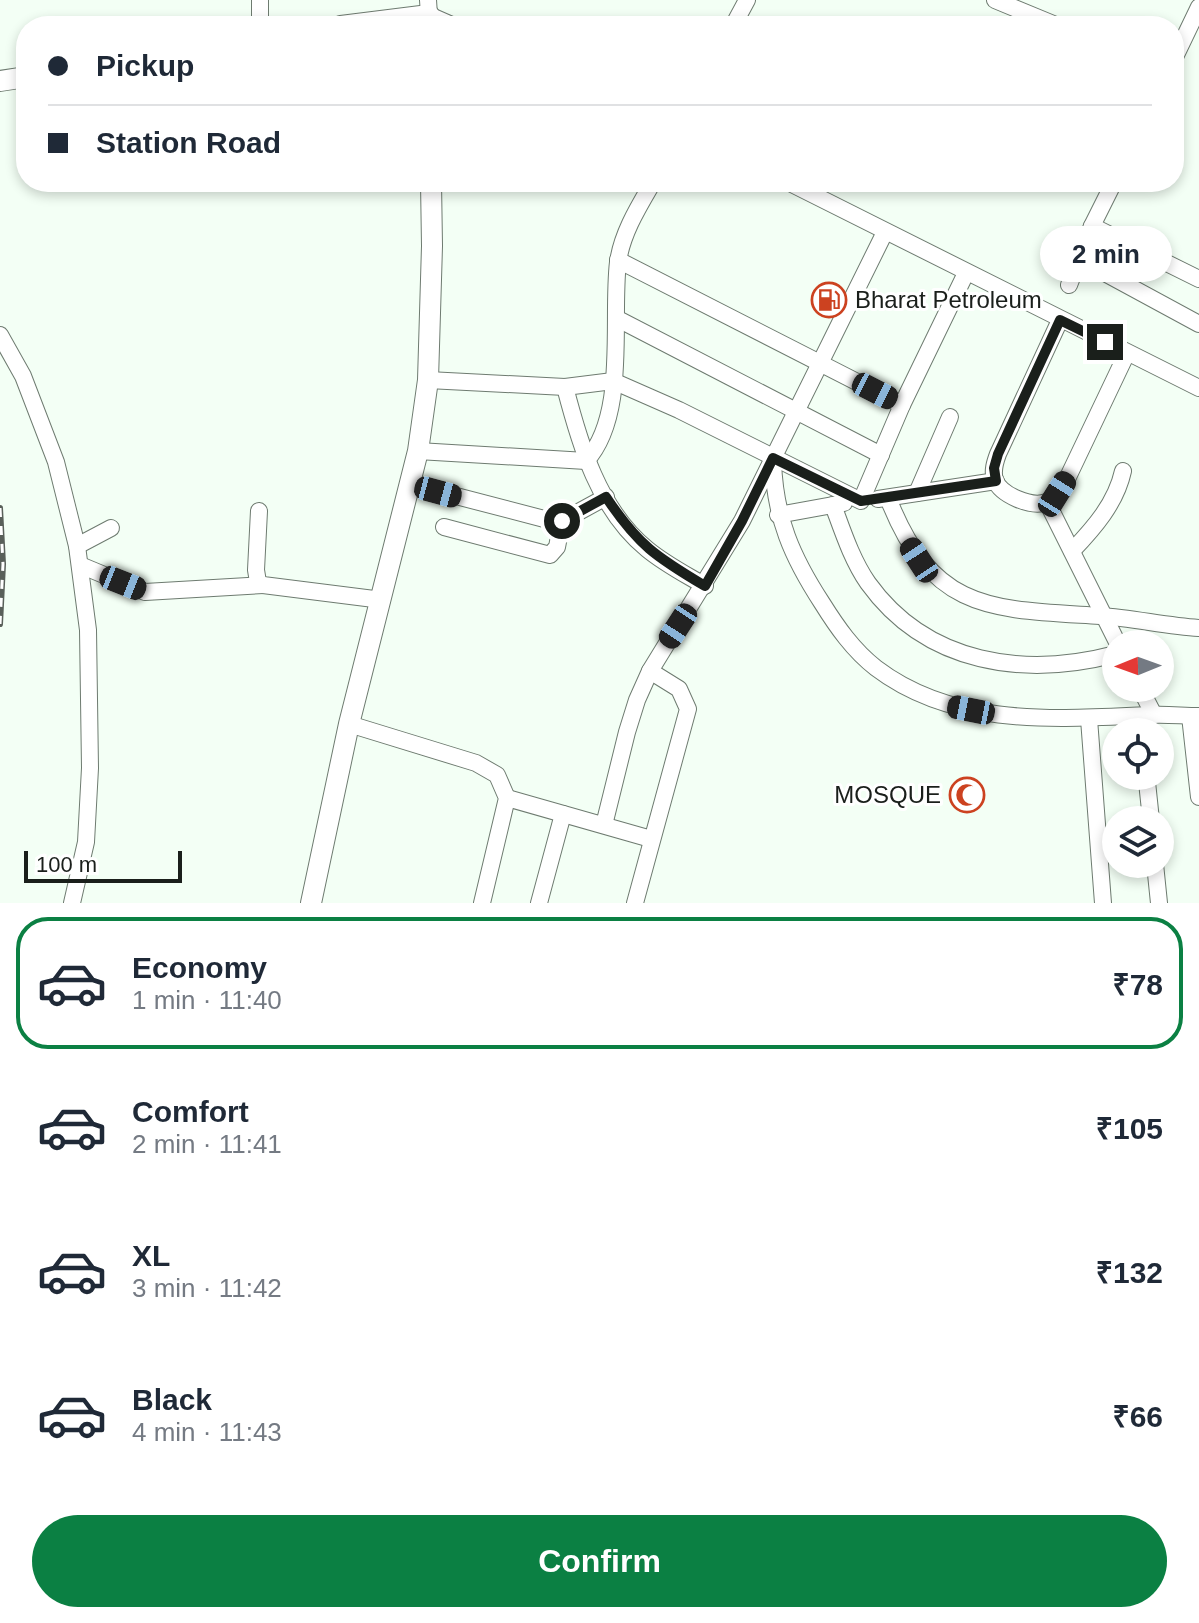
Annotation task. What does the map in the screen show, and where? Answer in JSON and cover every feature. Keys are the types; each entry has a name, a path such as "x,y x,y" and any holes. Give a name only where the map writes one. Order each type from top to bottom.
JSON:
{"main road":[{"path":"311,903 349,724 418,451 428,380 431,192"}],"street":[{"path":"995,0 1034,16"},
{"path":"1184,38 1199,7"},
{"path":"586,461 603,436 613,381 618,260 636,212 647,192"},
{"path":"807,192 1199,388"},
{"path":"1069,285 1109,192"},
{"path":"1092,226 1199,279"},
{"path":"604,825 627,732 650,671 705,586 742,521 885,232"},
{"path":"1079,259 1199,324"},
{"path":"618,260 902,405"},
{"path":"861,501 902,405 966,273"},
{"path":"616,318 881,455"},
{"path":"1060,320 994,468 996,481 1003,490 1019,500 1047,502 1057,494 1127,353"},
{"path":"0,335 23,376 56,462 80,565 88,630 90,768 86,842 72,903"},
{"path":"428,380 565,387 613,381 667,404 861,501"},
{"path":"565,387 586,461 625,527 646,549 705,586"},
{"path":"917,493 950,417"},
{"path":"418,451 586,461"},
{"path":"773,458 778,515 813,588 842,634 874,667 910,690 948,705 994,715 1043,719 1194,716 1199,797"},
{"path":"1072,551 1098,524 1120,483 1123,471"},
{"path":"778,515 996,481"},
{"path":"410,484 552,521 562,521 606,497"},
{"path":"888,498 901,531 919,560 941,581 969,599 1023,612 1104,616 1199,628"},
{"path":"1047,502 1111,630"},
{"path":"833,505 849,547 867,581 887,607 915,630 954,649 988,661 1016,666 1051,666 1102,657"},
{"path":"259,511 256,576 263,585"},
{"path":"444,527 550,555 557,547 562,521"},
{"path":"77,546 111,528"},
{"path":"80,565 145,592 263,585 382,600"},
{"path":"635,903 688,709 679,689 650,671"},
{"path":"1147,702 1154,715"},
{"path":"1089,719 1103,903"},
{"path":"349,724 489,768 497,775 507,798 482,903"},
{"path":"507,798 651,839"},
{"path":"539,903 563,814"},
{"path":"1156,878 1159,903"}],"railway":[{"path":"0,508 3,564 0,624"}],"place":[{"name":"Bharat Petroleum","path":"829,300"},
{"name":"MOSQUE","path":"967,795"}],"route":[{"path":"562,521 606,497 625,527 646,549 705,586 773,458 861,501 996,481 994,468 998,454 1060,320 1105,342"}]}
